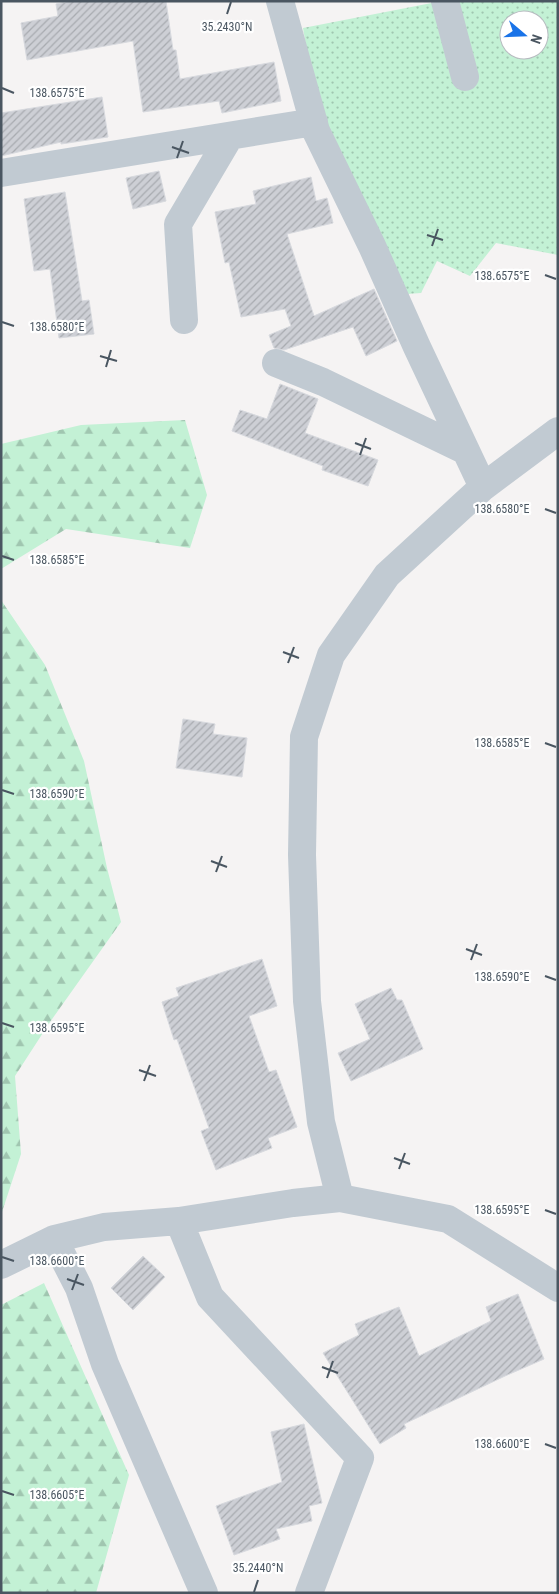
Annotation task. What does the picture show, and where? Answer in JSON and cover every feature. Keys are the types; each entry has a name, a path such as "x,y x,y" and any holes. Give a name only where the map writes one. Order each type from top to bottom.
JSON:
{"street":[{"path":"280,1 316,131 372,246 416,347 483,487"},
{"path":"445,1 465,77"},
{"path":"1,173 314,122"},
{"path":"184,320 178,224 230,136"},
{"path":"276,363 323,382 466,451"},
{"path":"340,1198 321,1122 307,1001 302,855 304,737 331,655 387,575 483,487 558,431"},
{"path":"1,1265 54,1239 104,1227 179,1221 293,1203 340,1198 448,1219 558,1288"},
{"path":"179,1221 210,1297 360,1458 309,1593"},
{"path":"54,1239 79,1288 105,1364 204,1593"}],"green space":[{"path":"442,1 558,1 558,255 496,243 470,276 437,261 421,293 407,294 323,146 303,28"},
{"path":"185,420 207,495 190,548 66,529 1,569 1,444 81,425"},
{"path":"1,600 45,665 84,761 107,868 121,922 50,1022 15,1076 21,1154 1,1215"},
{"path":"44,1283 129,1475 96,1593 1,1593 1,1305"}],"building":[{"path":"72,1 166,1 173,50 176,50 180,79 274,62 281,101 222,113 219,101 143,112 133,41 27,60 21,23 58,16 56,4"},
{"path":"102,97 108,137 61,144 61,142 1,156 1,113"},
{"path":"159,171 166,201 133,209 126,178"},
{"path":"311,177 316,201 327,198 333,223 287,234 314,316 374,289 397,341 366,356 353,327 284,350 274,348 269,335 291,326 285,309 241,317 229,262 225,263 215,212 256,204 253,191"},
{"path":"65,192 82,301 89,300 94,334 59,338 50,269 34,271 24,199"},
{"path":"280,384 318,399 305,433 378,460 368,486 322,470 323,466 232,431 240,410 267,419"},
{"path":"183,719 215,724 213,734 247,738 242,777 176,768"},
{"path":"262,959 277,1006 249,1016 269,1072 276,1070 297,1127 268,1138 272,1148 216,1170 201,1131 209,1128 177,1039 174,1040 162,1002 179,996 176,988"},
{"path":"391,988 397,1000 402,1000 423,1049 351,1081 338,1053 370,1039 355,1004"},
{"path":"143,1256 165,1277 133,1310 111,1288"},
{"path":"518,1294 544,1359 404,1424 406,1428 380,1444 323,1353 359,1335 355,1324 399,1307 419,1356 491,1321 486,1307"},
{"path":"304,1424 322,1503 309,1506 312,1521 276,1529 280,1539 234,1555 216,1506 282,1482 271,1432"}]}
